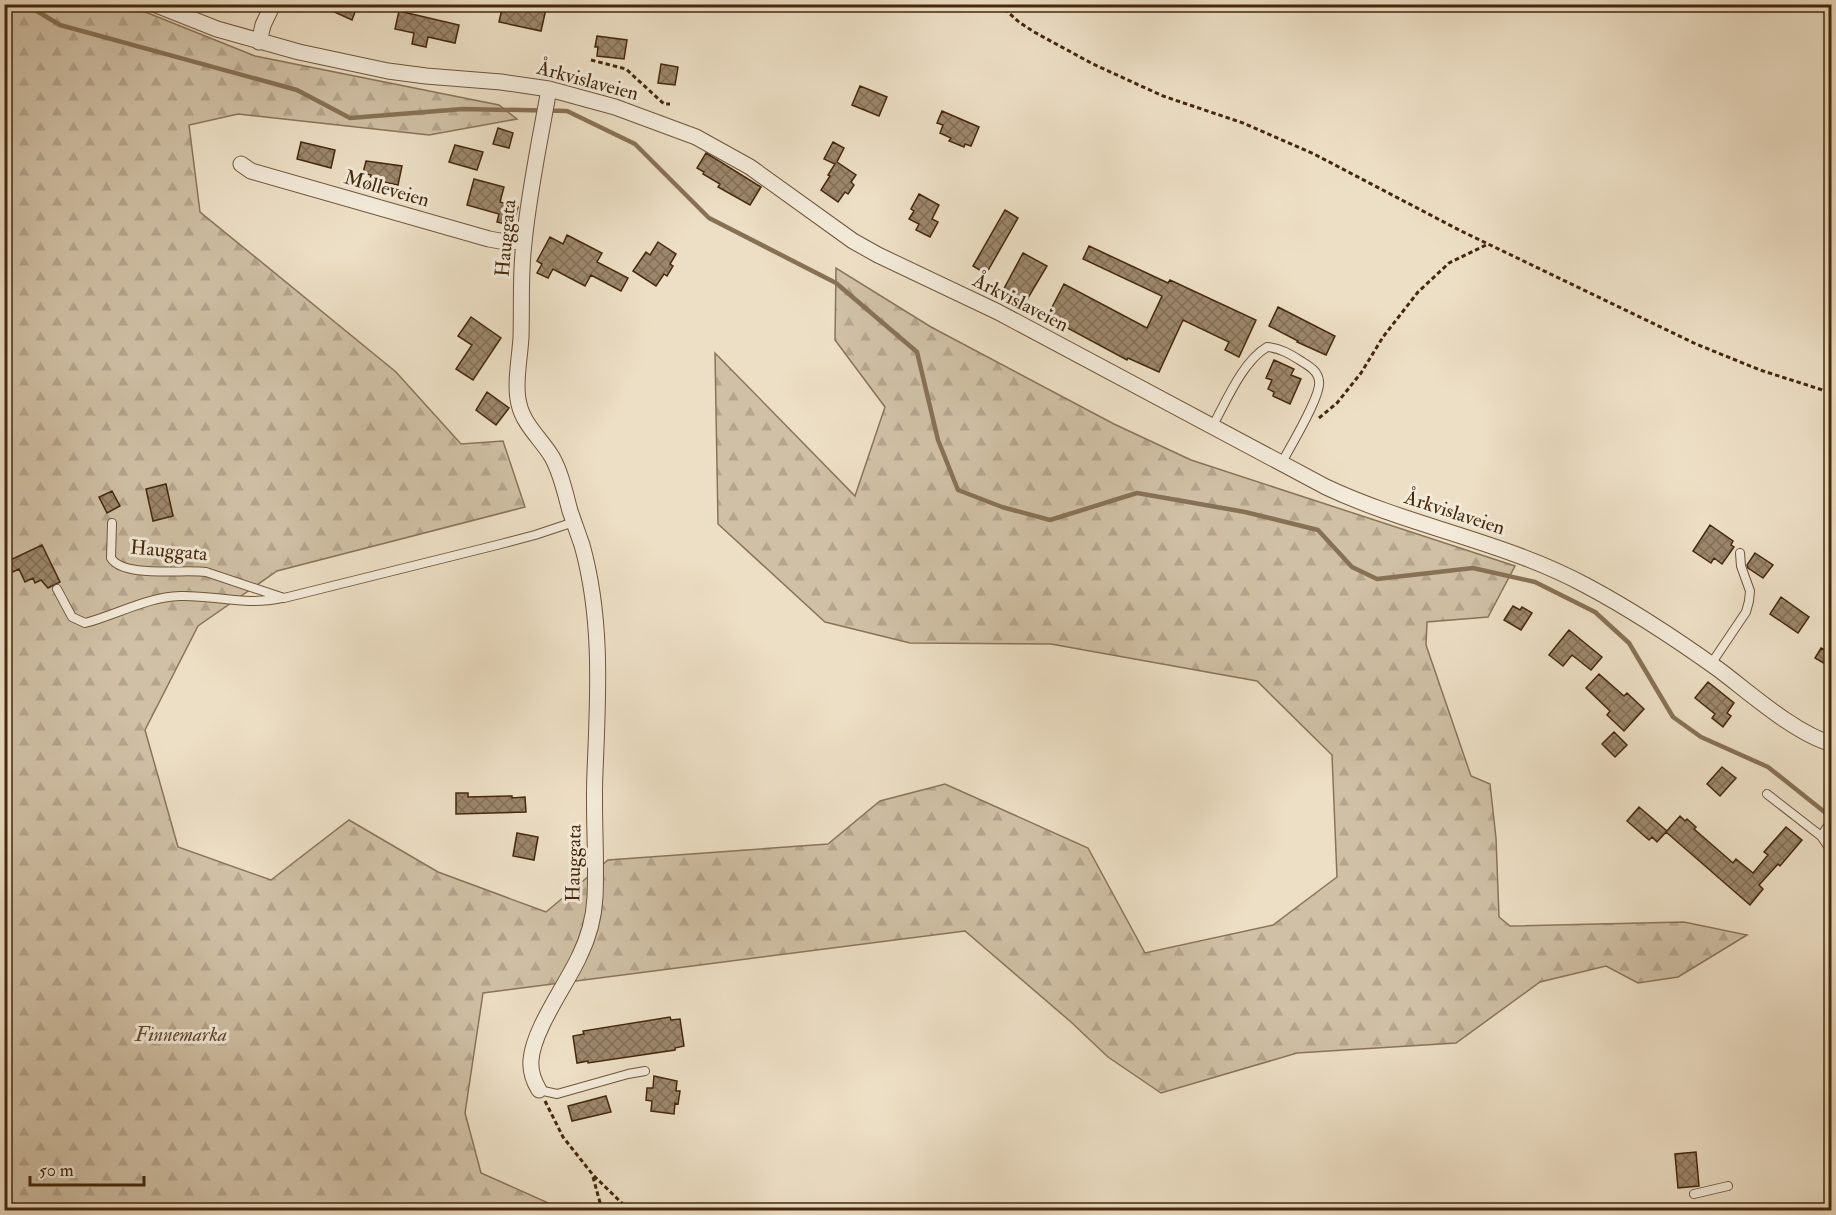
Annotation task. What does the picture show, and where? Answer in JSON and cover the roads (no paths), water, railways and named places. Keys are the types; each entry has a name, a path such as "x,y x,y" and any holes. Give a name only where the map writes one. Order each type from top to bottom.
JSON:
{"street":[{"name":"Årkvislaveien","path":"154,4 217,29 259,42 388,71 501,82 546,102 615,107 705,142 750,167 854,241 878,255 998,312 1326,487 1364,504 1486,543 1558,571 1621,604 1711,664 1774,712 1832,744"},
{"path":"259,42 263,25 273,4"},
{"name":"Hauggata","path":"539,1090 531,1073 534,1046 549,1012 579,957 587,937 595,901 598,647 591,587 582,546 559,471 519,405 521,269 529,198 546,102"},
{"name":"Mølleveien","path":"241,164 251,171 489,239 500,242 524,242"}],"lane":[{"path":"1212,427 1254,356 1267,347 1281,350 1315,372 1320,385 1316,398 1281,464"},
{"path":"57,589 72,617 85,623 141,604 173,597 255,602 284,598 507,543 574,522"},
{"name":"Hauggata","path":"112,524 111,558 118,567 136,571 206,572 284,598"},
{"path":"1711,664 1746,612 1749,601 1750,591 1741,566 1740,553"},
{"path":"1767,794 1821,836 1832,852"},
{"path":"1821,836 1830,823"},
{"path":"539,1090 557,1094 645,1071"},
{"path":"1694,1194 1728,1186"}],"waterway":[{"path":"25,4 60,25 297,90 350,118 463,109 567,111 635,144 709,218 836,283 917,352 938,440 958,490 1002,507 1050,520 1137,493 1245,512 1318,530 1352,567 1377,579 1473,568 1535,582 1595,612 1629,643 1673,717 1701,737 1768,767 1832,818"}],"park label":[{"name":"Finnemarka","path":"181,1034"}]}
